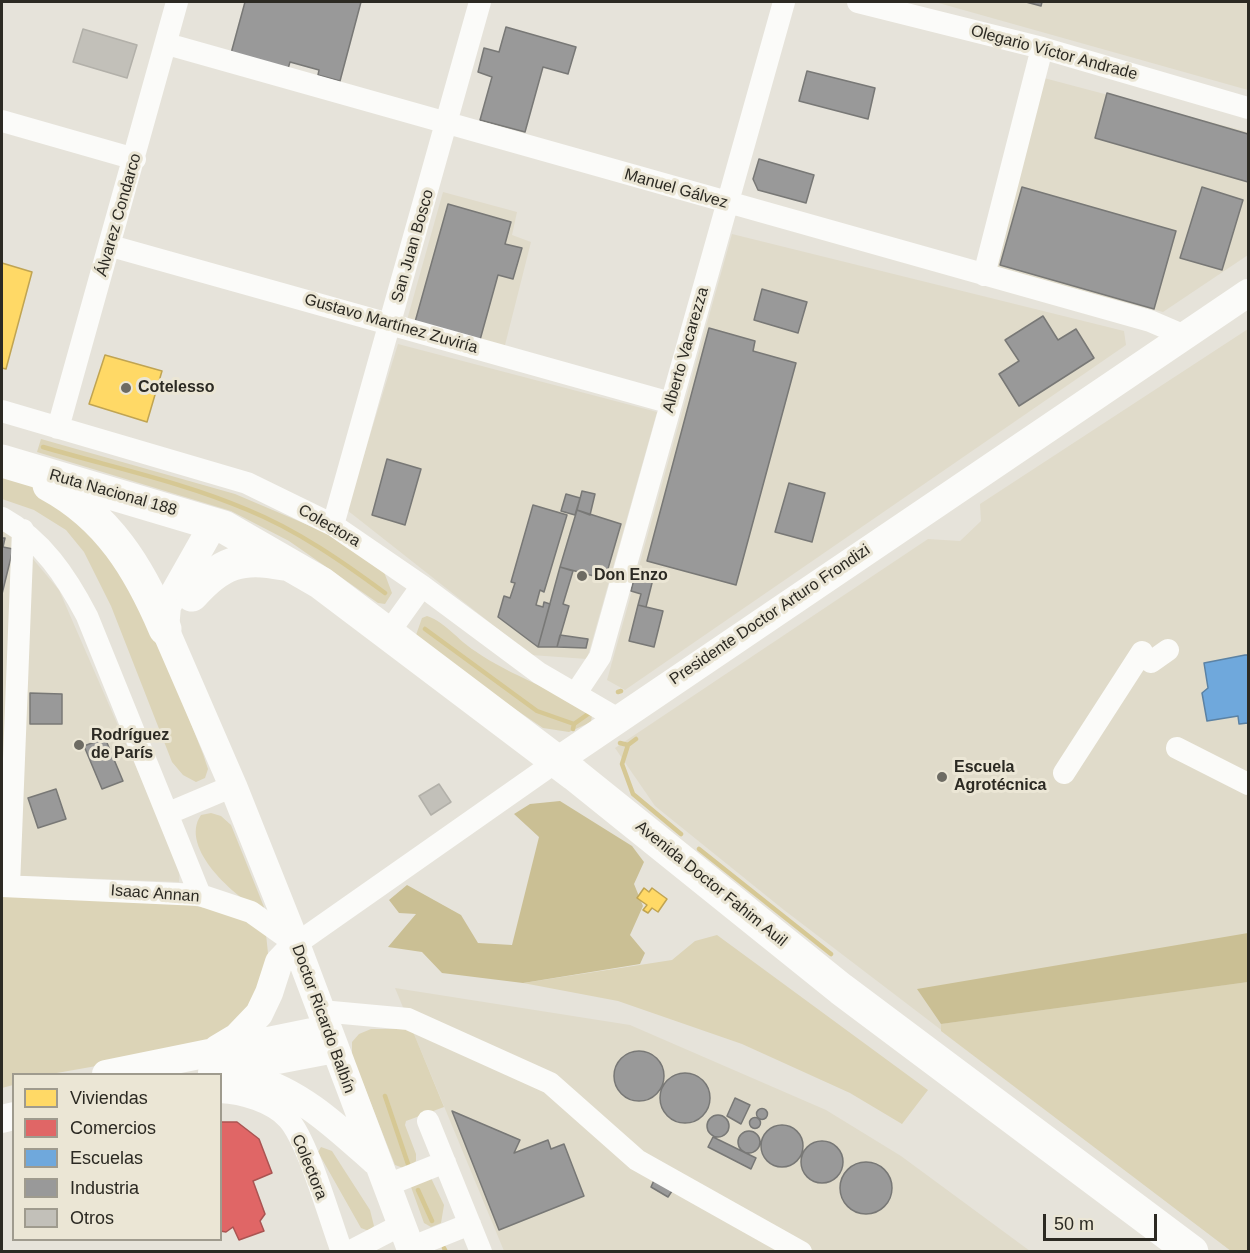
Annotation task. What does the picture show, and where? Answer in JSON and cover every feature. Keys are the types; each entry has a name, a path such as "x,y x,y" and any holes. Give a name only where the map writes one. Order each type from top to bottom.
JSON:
{"highway":[{"name":"Ruta Nacional 188","path":"2,461 219,525"},
{"path":"2,461 67,495 109,531 140,574 165,629"},
{"name":"Avenida Doctor Fahim Auil","path":"219,525 297,566 389,632 557,761 841,989 1192,1251"},
{"path":"192,595 228,564 243,560 266,560 297,566"}],"main road":[{"name":"Presidente Doctor Arturo Frondizi","path":"557,761 1248,293"},
{"name":"Doctor Ricardo Balbín","path":"219,525 182,622 183,645 233,786"},
{"path":"165,629 168,606 219,525"},
{"name":"Doctor Ricardo Balbín","path":"165,629 233,786 296,944 408,1242"},
{"path":"212,1073 237,1037 259,1014 279,962 296,944"},
{"path":"214,1073 328,1030"},
{"path":"222,1075 254,1079 320,1112 381,1174"}],"street":[{"name":"Álvarez Condarco","path":"58,428 111,246 177,2"},
{"name":"San Juan Bosco","path":"333,525 480,2"},
{"name":"Alberto Vacarezza","path":"576,693 600,657 784,2"},
{"name":"Olegario Víctor Andrade","path":"858,2 1042,48 1248,108"},
{"name":"Manuel Gálvez","path":"167,44 448,122 727,204 1150,321 1185,336"},
{"path":"984,275 1042,48"},
{"path":"2,121 135,159"},
{"name":"Gustavo Martínez Zuviría","path":"111,246 671,403"},
{"name":"Colectora","path":"2,411 247,483 333,525 422,586 539,673 618,719"},
{"path":"2,518 23,530 65,577 87,616 169,813 200,895"},
{"path":"5,886 23,530"},
{"path":"389,632 422,586"},
{"path":"1064,773 1154,655"},
{"path":"1177,748 1248,784"},
{"name":"Presidente Doctor Arturo Frondizi","path":"296,944 557,761"},
{"path":"169,813 233,786"},
{"name":"Isaac Annan","path":"5,886 200,895 251,912 296,944"},
{"path":"328,1030 408,1019 550,1083 638,1160 801,1251"},
{"name":"Colectora","path":"222,1080 288,1119 300,1137 342,1251"},
{"path":"428,1121 481,1251"},
{"path":"381,1174 445,1162"},
{"path":"349,1251 408,1242 470,1224"}],"shaded area":[{"path":"935,2 1248,2 1248,90"},
{"path":"1044,78 1248,132 1248,255 1163,312 994,268"},
{"path":"443,192 517,212 512,235 531,242 504,349 407,320"},
{"path":"732,234 1124,331 1126,345 625,690 607,680"},
{"name":"Escuela Agrotécnica","path":"1248,329 1248,1251 1231,1251 784,910 655,806 615,748 928,539 960,541 981,521 980,504"},
{"path":"398,344 657,412 587,659 531,655 347,510"},
{"path":"41,439 235,494 329,534 384,572 392,593 385,604 378,603 289,541 231,511 37,452"},
{"path":"2,473 28,482 101,534 161,648 203,754 208,769 205,778 196,782 183,775 172,762 111,606 84,552 66,530 34,510 2,499"},
{"path":"2,531 12,534 59,590 180,868 179,882 2,875"},
{"path":"427,616 440,623 489,660 564,698 592,715 591,722 569,732 543,728 481,686 416,635 422,618"},
{"path":"560,801 632,846 644,862 634,884 643,906 630,935 645,953 640,964 523,983 442,973 422,952 388,947 416,914 399,913 389,900 407,885 461,915 478,943 512,945 539,837 514,814 530,804"},
{"path":"211,813 221,816 231,825 264,907 263,912 225,884 203,857 197,842 196,828 201,815"},
{"path":"2,891 167,901 223,911 255,921 266,934 269,963 244,1019 204,1047 57,1073 12,1073 12,1085 2,1088"},
{"path":"1248,933 1248,982 941,1024 917,989"},
{"path":"717,935 928,1090 902,1124 850,1093 742,1044 618,1001 523,983 672,960 695,941"},
{"path":"1248,982 1248,1251 1231,1251 941,1031 941,1024"},
{"path":"395,988 630,1025 826,1110 901,1156 1030,1251 504,1251"},
{"path":"371,1029 412,1029 444,1107 406,1121 405,1125 416,1154 416,1161 406,1169 395,1165 352,1055 352,1042 359,1034"},
{"path":"321,1147 332,1151 370,1210 374,1226 369,1231 361,1228 318,1152"},
{"path":"431,1178 444,1205 441,1223 431,1227 424,1223 411,1187"}],"building: Viviendas":[{"path":"2,263 32,272 6,369 2,368"},
{"name":"Cotelesso","path":"105,355 162,371 147,422 89,404"},
{"path":"644,888 649,892 652,888 667,899 658,912 652,908 648,913 643,910 647,905 637,898"}],"building: Comercios":[{"path":"222,1122 237,1122 259,1139 272,1173 253,1181 265,1214 260,1221 264,1231 239,1240 233,1227 226,1232 222,1231"}],"building: Escuelas":[{"path":"1248,655 1248,723 1239,724 1238,716 1207,721 1202,693 1208,688 1204,663"}],"building: Industria":[{"path":"245,2 361,2 340,81 318,75 319,70 290,62 287,72 230,57"},
{"path":"1026,2 1042,2 1041,6"},
{"path":"506,27 576,47 568,74 543,67 525,132 480,120 492,77 478,72 484,48 499,52"},
{"path":"807,71 875,88 868,119 799,101"},
{"path":"1107,93 1248,134 1248,182 1095,138"},
{"path":"759,159 814,175 806,203 758,190 753,179"},
{"path":"1022,187 1176,231 1154,309 1000,265"},
{"path":"1202,187 1243,200 1222,270 1180,258"},
{"path":"448,204 511,222 505,244 522,248 513,279 498,275 480,340 415,322"},
{"path":"762,289 807,302 798,333 754,320"},
{"path":"1043,316 1058,340 1076,329 1094,358 1019,406 999,374 1019,361 1005,340"},
{"path":"709,328 755,341 753,351 796,363 736,585 647,561"},
{"path":"387,459 421,469 405,525 372,515"},
{"path":"789,483 825,493 812,542 775,532"},
{"path":"582,491 595,494 590,515 577,510"},
{"path":"566,494 580,498 575,515 561,511"},
{"path":"533,505 567,515 544,592 540,590 536,605 543,607 544,602 550,604 538,647 498,617 504,596 510,598 515,583 511,582"},
{"path":"577,510 621,524 605,579 560,567"},
{"path":"2,538 5,538 3,547 13,549 2,594"},
{"path":"560,567 573,571 563,604 569,606 557,647 538,647"},
{"path":"635,575 653,579 646,607 638,605 641,594 631,591"},
{"path":"638,605 663,611 654,647 629,641"},
{"path":"560,635 588,639 586,648 557,647"},
{"path":"30,693 62,694 62,724 30,724"},
{"path":"105,738 123,781 102,789 84,746"},
{"path":"56,789 66,819 38,828 28,798"},
{"path":"634,1051 644,1051 657,1058 664,1071 664,1081 657,1094 644,1101 634,1101 625,1097 618,1090 614,1081 614,1071 618,1062 625,1055"},
{"path":"680,1073 690,1073 703,1080 710,1093 710,1103 703,1116 690,1123 680,1123 671,1119 664,1112 660,1103 660,1093 664,1084 671,1077"},
{"path":"735,1098 750,1105 741,1124 727,1116"},
{"path":"762,1109 766,1110 766,1118 762,1119 758,1118 757,1114 758,1110"},
{"path":"452,1111 520,1140 514,1153 548,1140 551,1149 564,1144 584,1196 499,1230"},
{"path":"718,1115 726,1118 729,1126 726,1134 718,1137 710,1134 707,1126 710,1118"},
{"path":"755,1118 759,1119 759,1127 755,1128 751,1127 750,1123 751,1119"},
{"path":"782,1125 790,1126 797,1131 802,1138 802,1154 797,1161 790,1166 782,1167 774,1166 767,1161 762,1154 761,1146 762,1138 767,1131 774,1126"},
{"path":"749,1131 757,1134 760,1142 757,1150 749,1153 741,1150 738,1142 741,1134"},
{"path":"713,1137 756,1158 751,1169 708,1147"},
{"path":"822,1141 830,1142 837,1147 842,1154 842,1170 837,1177 830,1182 822,1183 814,1182 807,1177 802,1170 801,1162 802,1154 807,1147 814,1142"},
{"path":"861,1162 871,1162 885,1169 892,1188 885,1207 871,1214 861,1214 851,1210 844,1203 840,1193 840,1183 844,1173 851,1166"},
{"path":"655,1178 674,1188 668,1197 651,1187"}],"building: Otros":[{"path":"83,29 137,45 127,78 73,62"},
{"path":"439,784 451,802 431,815 419,796"}],"waterway":[{"path":"43,447 173,483 248,510 302,537 385,593"},
{"path":"425,629 537,711 574,724 573,729"},
{"path":"574,724 588,714"},
{"path":"620,743 628,745 636,739"},
{"path":"628,745 622,764 633,794 681,834"},
{"path":"699,849 831,954"},
{"path":"385,1096 408,1164"},
{"path":"418,1190 432,1221"},
{"path":"444,1248 446,1252"}],"place":[{"name":"Cotelesso","path":"126,388"},
{"name":"Don Enzo","path":"582,576"},
{"name":"Rodríguez de París","path":"79,745"},
{"name":"Escuela Agrotécnica","path":"942,777"}]}
